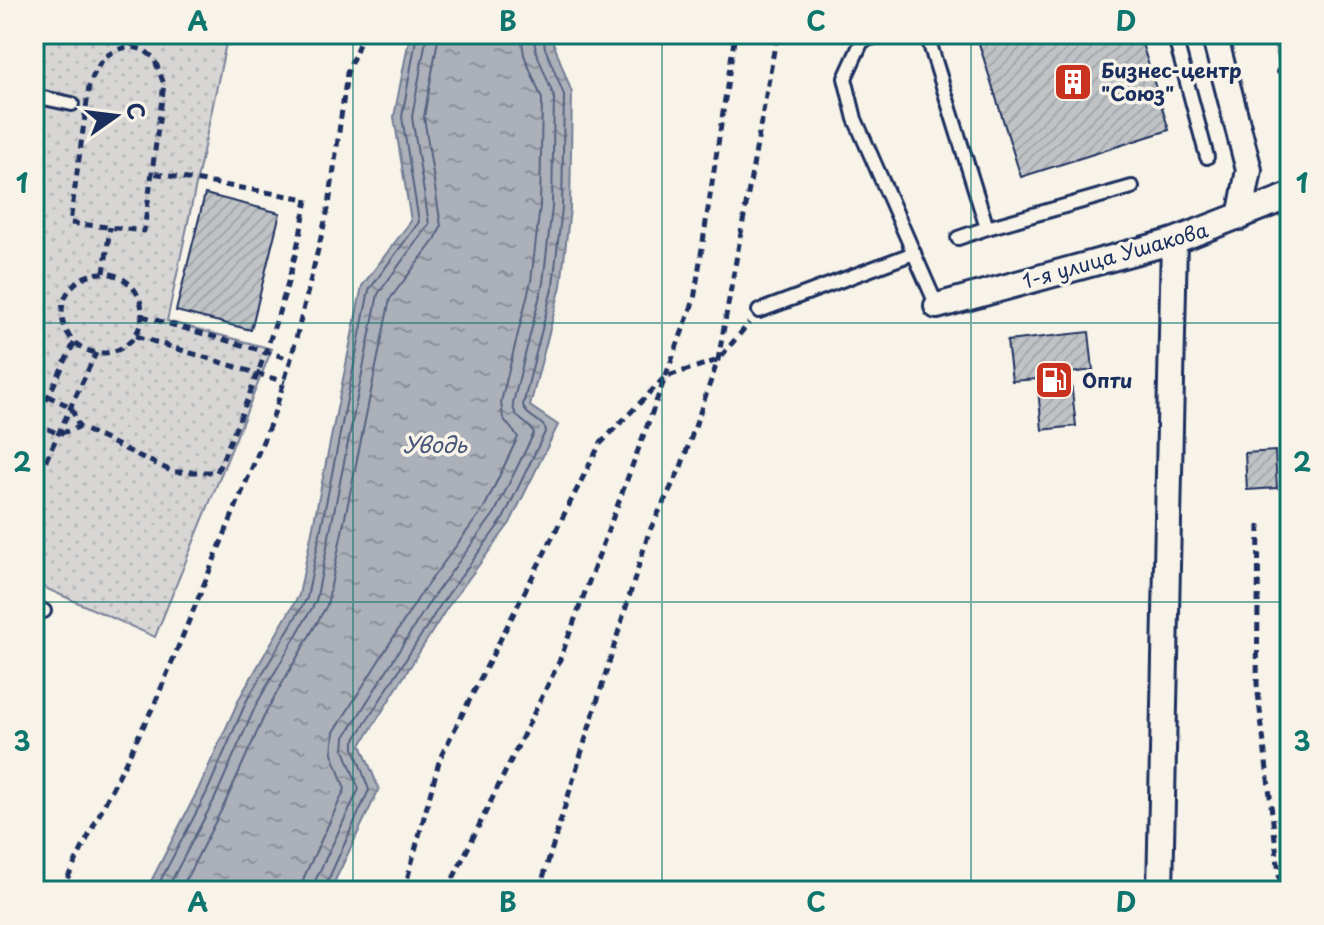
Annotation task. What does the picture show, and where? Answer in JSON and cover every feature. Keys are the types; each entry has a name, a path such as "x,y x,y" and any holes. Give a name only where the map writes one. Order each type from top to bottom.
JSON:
{"street":[{"path":"1214,34 1249,170 1240,217"},
{"name":"1-я улица Ушакова","path":"937,306 1174,241 1290,196"},
{"path":"1160,891 1174,241"}],"lane":[{"path":"883,34 862,38 845,78 855,119 937,306"},
{"path":"919,34 928,38 987,228"},
{"path":"1174,34 1207,157"},
{"path":"34,96 72,104"},
{"path":"958,238 1132,187"},
{"path":"759,311 914,253"}],"path":[{"path":"133,47 134,34"},
{"path":"61,891 155,703 273,417 285,382 329,205 347,73 363,34"},
{"path":"447,891 559,662 694,300 735,34"},
{"path":"539,891 649,532 681,467 718,360 777,34"},
{"path":"133,47 144,50 154,58 164,84 144,231 70,223 89,87 94,73 108,53 133,47"},
{"path":"1276,72 1290,68"},
{"path":"34,394 41,393 71,407 79,427 173,472 217,472 267,352 301,234 307,199 152,173"},
{"path":"104,273 110,227"},
{"path":"104,273 118,276 129,284 138,295 142,316 136,336 126,346 114,352 96,353 74,343 63,324 64,299 80,279 104,273"},
{"path":"404,891 440,758 600,444 665,377 718,360 759,311"},
{"path":"142,316 291,359"},
{"path":"136,336 285,382"},
{"path":"74,343 35,424 59,434 79,427"},
{"path":"34,486 96,353"},
{"path":"1259,525 1257,684 1281,891"}],"shaded area":[{"path":"42,34 228,34 167,321 272,349 155,637 34,583 34,71"},
{"path":"1271,34 1290,34 1290,99"}],"water":[{"name":"Уводь","path":"410,34 550,34 572,93 570,208 561,286 530,406 558,425 510,523 447,608 361,745 379,789 330,891 146,891 198,790 240,697 299,595 362,286 411,221 394,117"}],"building":[{"name":"Бизнес-центр \"Союз\"","path":"976,34 1139,34 1169,130 1021,177"},
{"path":"205,194 280,213 251,330 176,311"},
{"name":"Опти","path":"1089,332 1093,370 1070,373 1076,426 1042,430 1037,379 1012,381 1007,341"},
{"path":"1275,451 1277,488 1247,490 1245,453"}],"place":[{"name":"Бизнес-центр \"Союз\"","path":"1073,82"},
{"name":"Опти","path":"1054,380"}]}
